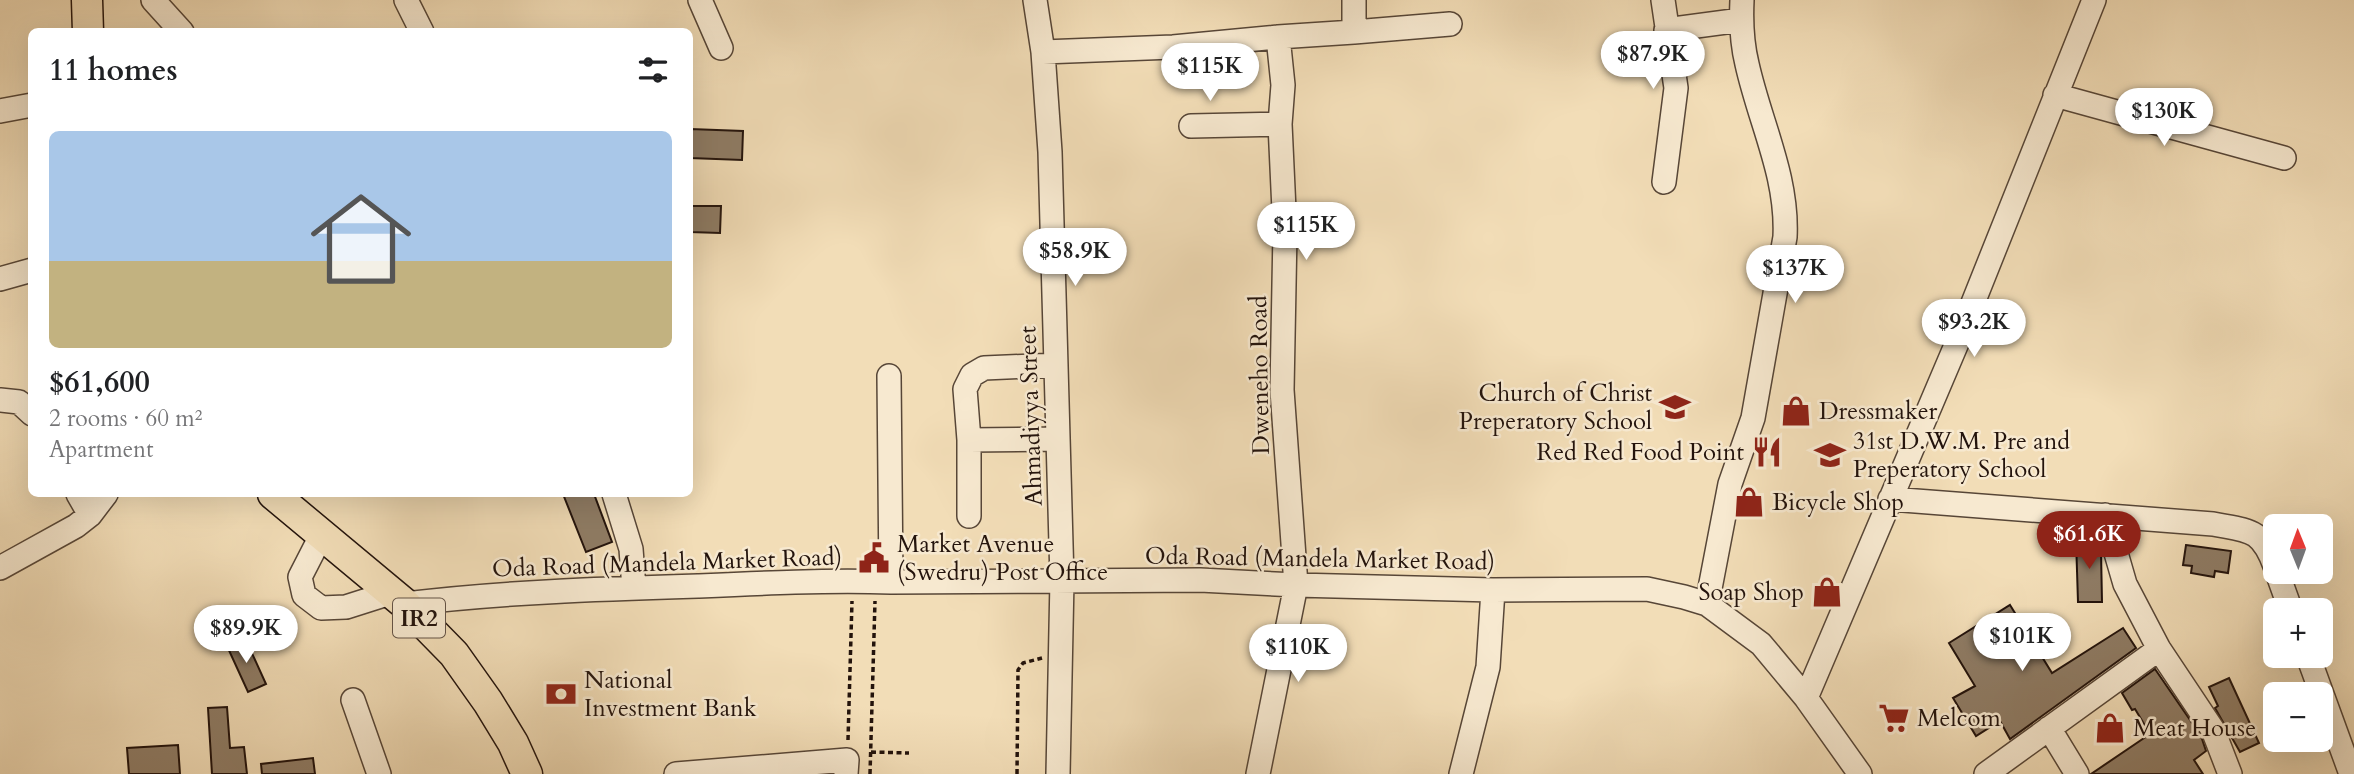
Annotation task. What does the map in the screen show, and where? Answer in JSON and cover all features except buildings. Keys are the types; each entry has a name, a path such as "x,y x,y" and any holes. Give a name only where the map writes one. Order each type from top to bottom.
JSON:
{"main road":[{"path":"87,0 88,28"},
{"name":"IR2","path":"276,497 398,598 454,654 513,743 527,774"}],"street":[{"path":"153,0 179,28"},
{"path":"406,0 420,28"},
{"path":"700,0 721,48"},
{"name":"Ahmadiyya Street","path":"1035,0 1043,52 1050,152 1062,580 1058,774"},
{"path":"1354,0 1354,32"},
{"path":"1663,0 1675,88 1664,182"},
{"path":"1806,698 1957,343 2094,0"},
{"path":"1666,30 1742,10 1746,63 1779,173 1786,211 1785,237 1753,418 1730,484 1707,604"},
{"path":"1043,52 1172,47 1450,24"},
{"name":"Dweneho Road","path":"1258,774 1296,585 1282,390 1284,232 1280,124 1283,85 1278,37"},
{"path":"2055,95 2284,158"},
{"path":"0,111 28,106"},
{"path":"1191,126 1280,124"},
{"path":"0,279 28,272"},
{"path":"969,516 969,440 965,389 972,375 984,368 1056,365"},
{"path":"873,581 889,376"},
{"path":"0,400 19,402 28,410"},
{"path":"969,440 1058,439"},
{"path":"80,497 90,515"},
{"path":"0,568 76,526 90,515 104,497"},
{"path":"615,497 631,549 634,588"},
{"path":"1890,499 2213,524 2246,531 2263,540"},
{"path":"2105,515 2125,584 2159,649 2213,730 2230,774"},
{"name":"Oda Road (Mandela Market Road)","path":"321,536 300,577 304,595 321,608 346,607 398,598 873,581 1200,580 1493,590 1647,589 1707,604 1761,644 1806,698 1860,774"},
{"path":"1461,774 1488,667 1493,590"},
{"path":"1991,773 2159,649"},
{"path":"2312,668 2351,774"},
{"path":"353,700 379,774"},
{"path":"2049,728 2077,774"},
{"path":"676,774 847,767"}],"path":[{"path":"870,774 873,581"},
{"path":"847,767 873,581"},
{"path":"1017,774 1018,670 1023,663 1035,658 1061,658"},
{"path":"871,752 909,752"}],"place":[{"name":"Church of Christ Preperatory School","path":"1675,407"},
{"name":"Dressmaker","path":"1796,411"},
{"name":"Red Red Food Point","path":"1767,452"},
{"name":"31st D.W.M. Pre and Preperatory School","path":"1830,455"},
{"name":"Bicycle Shop","path":"1749,502"},
{"name":"Market Avenue (Swedru) Post Office","path":"874,558"},
{"name":"Soap Shop","path":"1827,592"},
{"name":"National Investment Bank","path":"561,694"},
{"name":"Melcom","path":"1894,718"},
{"name":"Meat House","path":"2110,728"}]}
